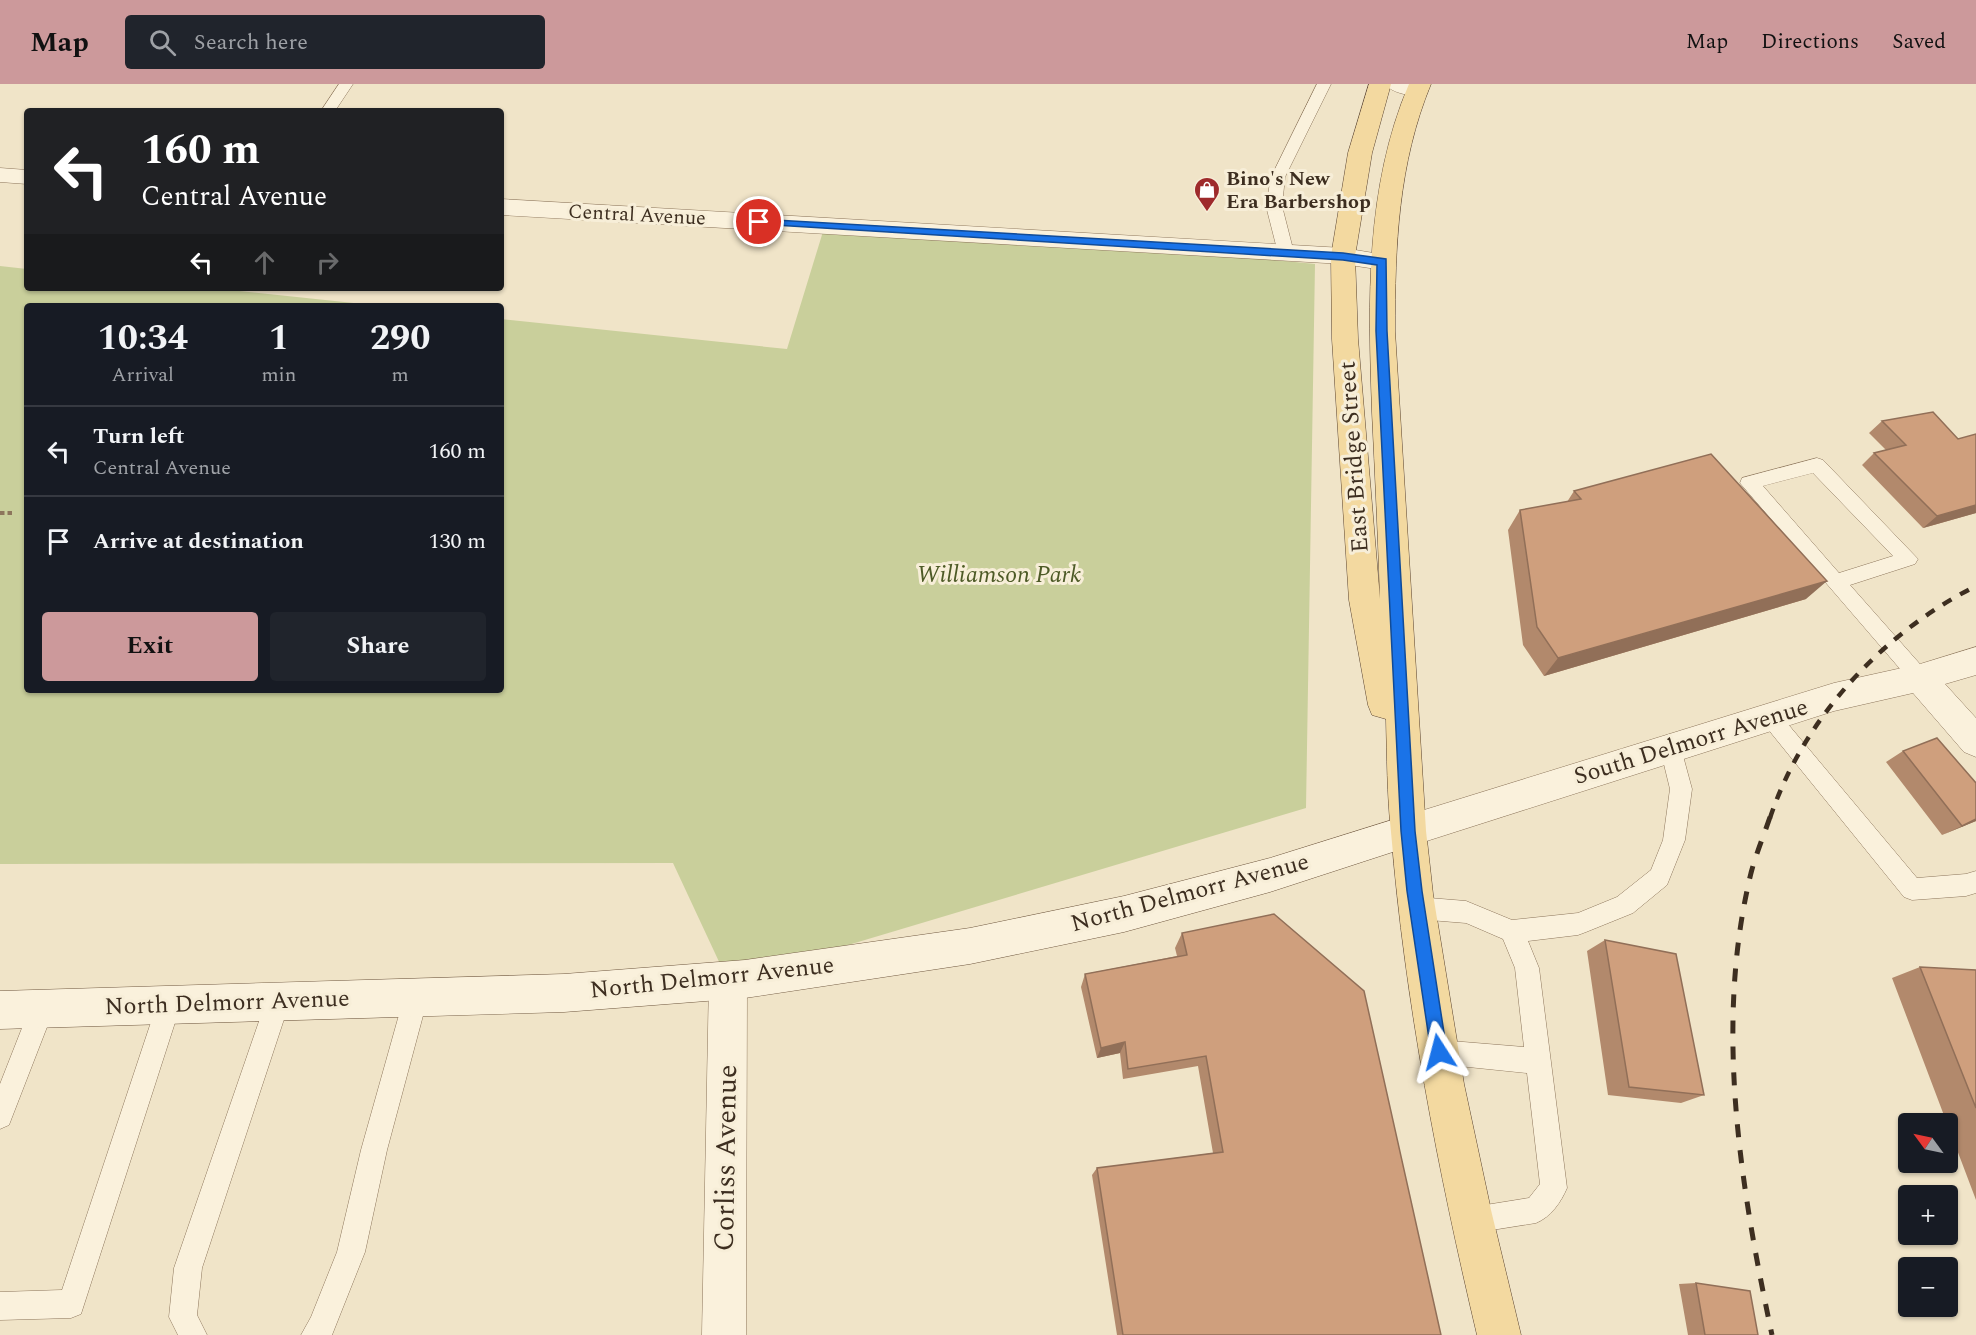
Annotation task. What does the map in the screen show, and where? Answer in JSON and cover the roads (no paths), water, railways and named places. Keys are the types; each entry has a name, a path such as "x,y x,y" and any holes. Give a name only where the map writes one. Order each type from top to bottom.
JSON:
{"main road":[{"name":"East Bridge Street","path":"1380,84 1360,153 1343,256 1345,339 1365,600 1408,831"},
{"name":"East Bridge Street","path":"1411,86 1395,154 1383,262 1382,331 1408,831 1439,1052 1499,1335"}],"street":[{"path":"0,175 24,177"},
{"name":"Central Avenue","path":"504,207 1343,256 1383,262"},
{"name":"South Delmorr Avenue","path":"1408,831 1834,697 1920,678 1976,661"},
{"path":"1920,678 1976,742"},
{"name":"North Delmorr Avenue","path":"0,1010 564,993 728,981 970,946 1124,914 1270,875 1408,831"},
{"name":"Corliss Avenue","path":"724,1335 728,981"}],"lane":[{"path":"330,108 346,84"},
{"path":"1286,253 1274,206 1278,177 1324,84"},
{"path":"1835,582 1908,559 1817,465 1749,483 1835,582 1920,678"},
{"path":"1770,717 1912,890 1976,882"},
{"path":"1417,908 1466,912 1512,931 1578,924 1625,905 1659,877 1674,840 1681,789 1671,748"},
{"path":"1473,1220 1536,1210 1554,1188 1527,968 1512,931"},
{"path":"315,1335 321,1327 351,1252 374,1150 416,997"},
{"path":"193,1335 183,1317 188,1268 278,1001"},
{"path":"0,1306 71,1304 169,1004"},
{"path":"0,1116 42,1009"},
{"path":"1439,1052 1537,1061"}],"railway":[{"path":"1770,818 1784,782 1803,747 1825,713 1850,682 1909,628 1942,605 1976,586"},
{"path":"1770,817 1751,873 1740,930 1734,988 1733,1046 1742,1163 1760,1278 1772,1335"}],"place":[{"name":"Bino's New Era Barbershop","path":"1207,213"}],"park label":[{"name":"Williamson Park","path":"999,575"}]}
